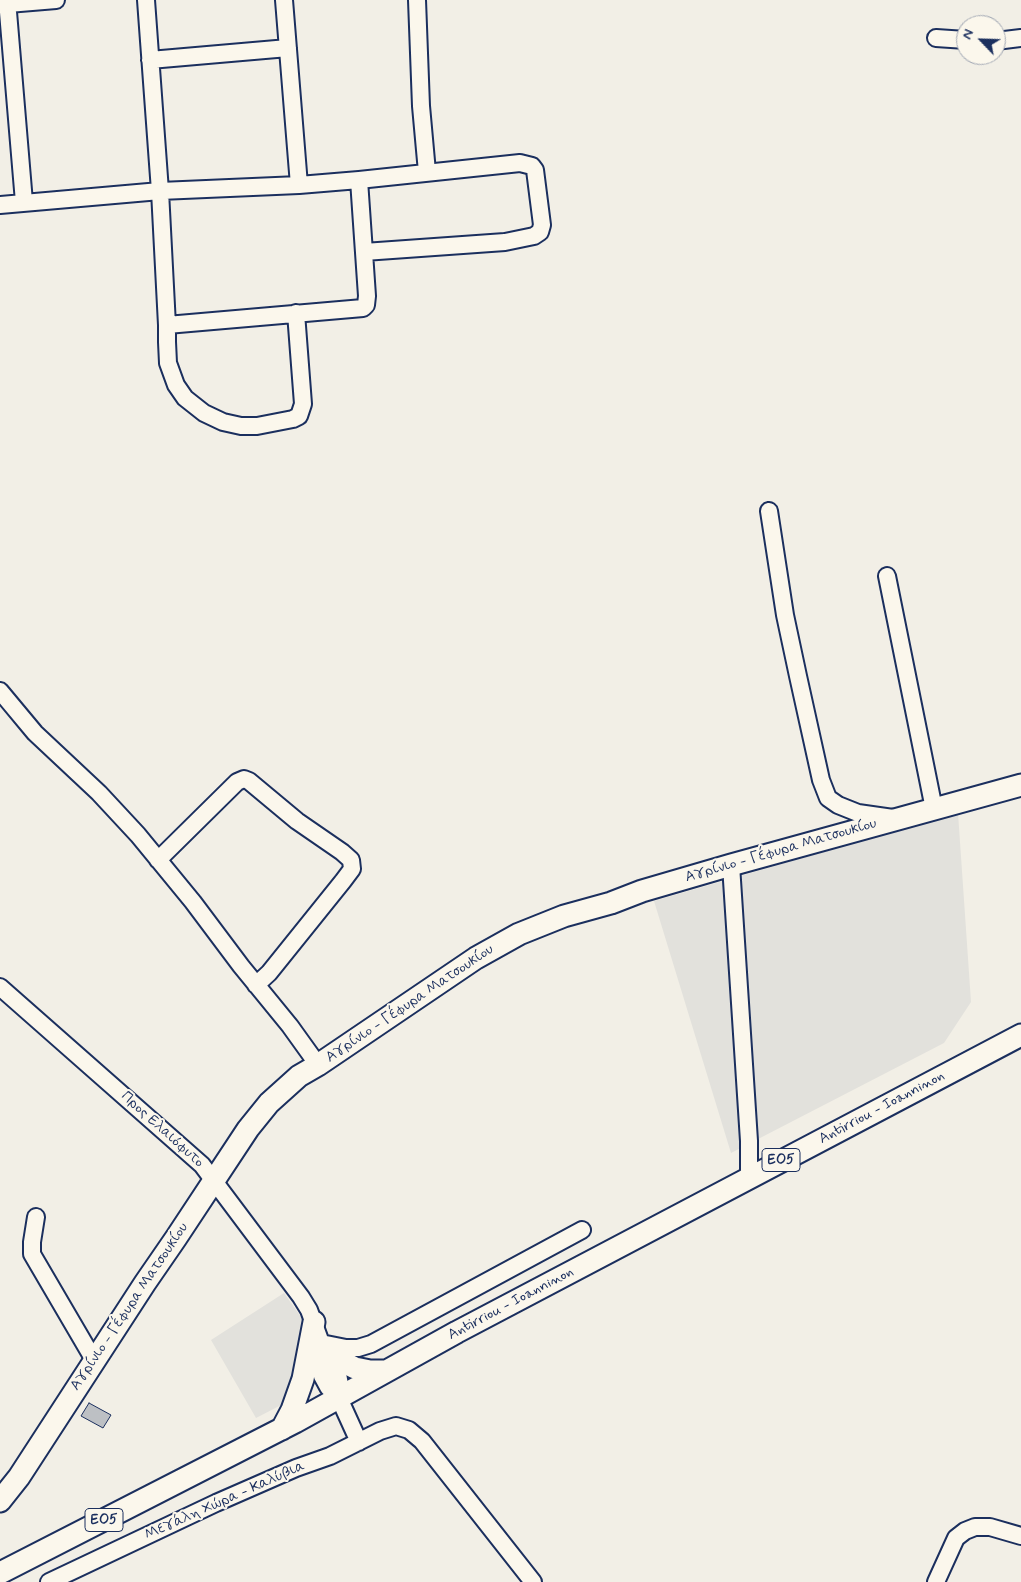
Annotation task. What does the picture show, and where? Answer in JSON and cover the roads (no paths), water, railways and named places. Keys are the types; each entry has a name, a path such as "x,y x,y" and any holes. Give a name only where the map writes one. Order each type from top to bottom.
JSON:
{"main road":[{"name":"Αγρίνιο - Γέφυρα Ματσουκίου","path":"0,1501 18,1477 256,1119 299,1076 468,963 519,934 564,916 731,865 1021,785"},
{"name":"Antirriou - Ioanninon","path":"0,1573 282,1429 386,1371 749,1177 1021,1035"},
{"path":"282,1429 295,1403 303,1379 314,1322"},
{"path":"325,1349 355,1368 370,1371 386,1371"}],"street":[{"path":"24,202 8,2 56,0"},
{"path":"146,0 160,191 168,363 176,385 186,398 204,413 223,422 241,426 257,426 294,419 301,412 303,404 296,314"},
{"path":"284,0 299,185"},
{"path":"417,0 421,106 427,172"},
{"path":"936,38 956,39"},
{"path":"1006,40 1021,38"},
{"path":"150,60 288,48"},
{"path":"0,205 160,191 299,185 520,163 532,166 535,170 542,225 540,232 534,236 505,242 364,252"},
{"path":"167,326 363,308 366,305 368,296 359,180"},
{"path":"769,511 785,615 794,659 821,780 828,798 838,805 858,813 896,819"},
{"path":"887,576 934,809"},
{"path":"0,691 36,733 123,818 193,902 256,985 290,1026 318,1065"},
{"path":"158,860 237,782 244,779 351,860 352,869 269,973 256,985"},
{"path":"731,865 749,1141 749,1177"},
{"name":"Προς Ελαιόφυτο","path":"0,987 188,1152 215,1180 310,1310 325,1349 338,1374 340,1385 338,1398"},
{"path":"36,1217 32,1254 94,1360"},
{"path":"325,1349 358,1348 371,1344 582,1230"},
{"path":"338,1398 359,1442"},
{"name":"Μεγάλη Χώρα - Καλύβια","path":"48,1582 216,1503 296,1468 330,1456 380,1431 396,1426 410,1430 416,1435 533,1582"},
{"path":"936,1582 952,1545 965,1531 976,1527 990,1527 1021,1536"}]}
